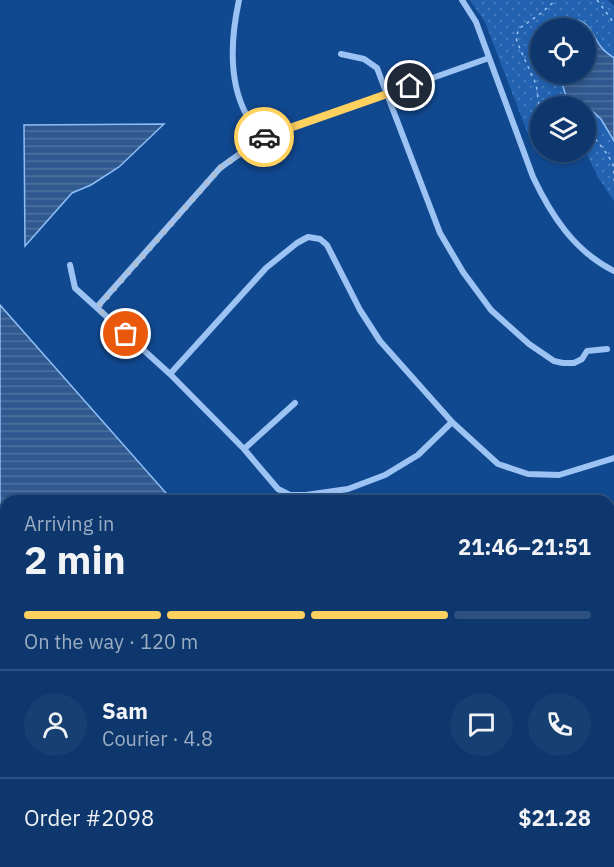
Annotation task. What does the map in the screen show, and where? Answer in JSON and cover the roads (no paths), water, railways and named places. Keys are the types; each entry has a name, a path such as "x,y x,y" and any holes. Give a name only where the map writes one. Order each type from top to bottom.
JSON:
{"street":[{"path":"239,0 233,47 234,75 238,95 246,114 262,138"},
{"path":"462,0 476,22 533,177 545,201 564,231 587,253 614,271"},
{"path":"341,54 364,59 377,68 441,233 463,272 491,310 529,344 554,360 574,363 582,359 587,351 607,349"},
{"path":"97,308 220,168 262,138 489,58"},
{"path":"170,374 266,268 308,237 320,239 327,245 360,310 380,341 452,422 498,464 528,474 558,474 614,458"},
{"path":"70,265 75,288 170,374 244,449 278,489 290,495 348,489 385,475 418,455 452,422"},
{"path":"244,449 295,403"}]}
